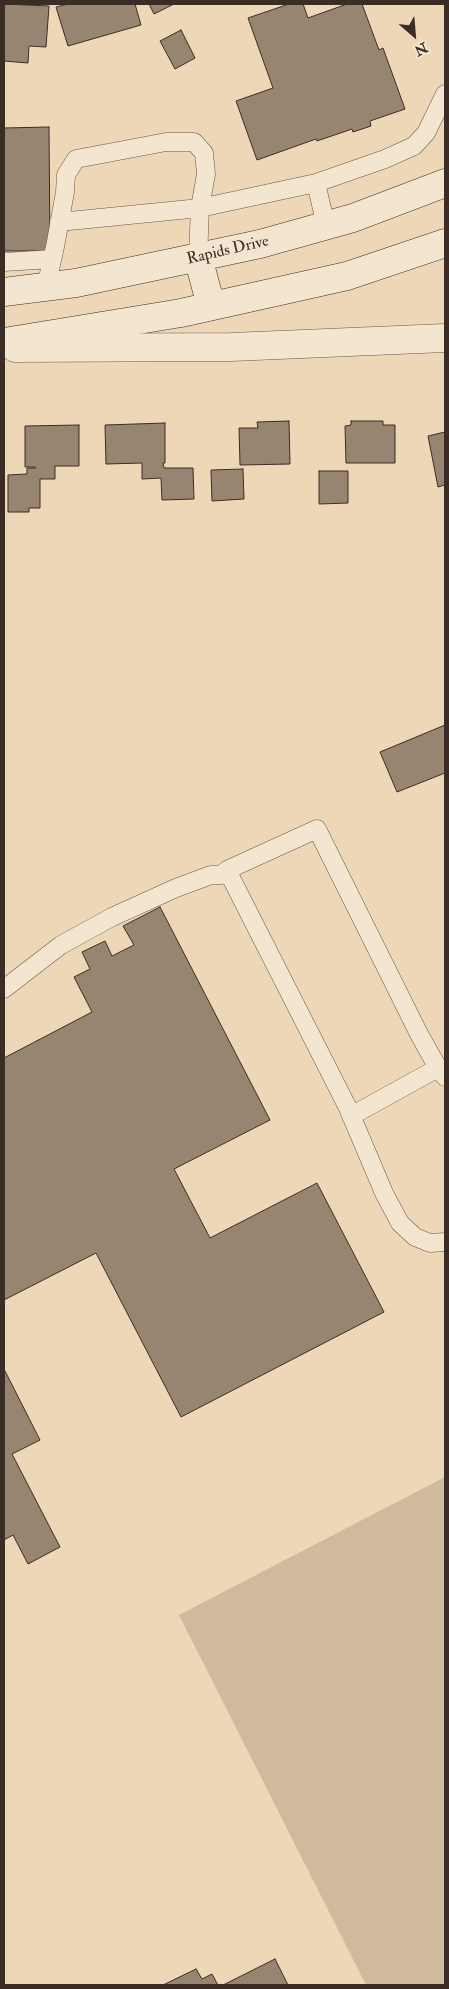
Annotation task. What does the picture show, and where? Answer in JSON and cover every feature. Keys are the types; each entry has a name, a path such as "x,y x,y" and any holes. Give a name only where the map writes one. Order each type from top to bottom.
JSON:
{"street":[{"name":"Rapids Drive","path":"4,292 76,284 260,244 354,218 445,183"},
{"path":"4,342 212,306 347,276 445,243"},
{"path":"198,257 212,306"},
{"path":"4,348 231,347 445,338"}],"lane":[{"path":"59,222 200,208 316,183 385,159 414,146 426,133 445,94"},
{"path":"46,287 65,192 66,175 76,159 166,142 194,142 204,153 206,174 200,208 198,257"},
{"path":"316,183 326,226"},
{"path":"4,262 52,259"},
{"path":"4,989 61,945 112,917 176,888 211,875 221,875 317,829 418,1034 441,1073 351,1116"},
{"path":"228,870 351,1116 384,1192 400,1223 415,1237 430,1243 445,1242"}],"shaded area":[{"path":"445,1477 445,1985 366,1985 179,1615"}],"building":[{"path":"4,4 49,6 46,47 29,46 28,63 4,61"},
{"path":"68,4 135,4 141,25 68,46 56,7"},
{"path":"149,4 174,4 154,14"},
{"path":"289,4 303,4 308,18 347,4 362,4 379,50 383,48 405,109 370,121 371,126 353,132 352,129 317,141 316,139 257,160 236,101 273,88 248,18"},
{"path":"181,30 195,58 175,69 160,41"},
{"path":"49,127 50,251 4,251 4,128"},
{"path":"289,421 290,464 240,465 239,428 258,428 257,422"},
{"path":"351,421 383,421 383,425 395,425 395,463 346,463 345,426 351,425"},
{"path":"165,423 164,468 193,468 194,499 162,500 161,478 142,479 142,463 106,464 105,425"},
{"path":"79,425 79,466 55,466 55,479 40,479 40,508 29,508 29,512 8,512 8,475 27,474 27,468 36,468 25,467 25,426"},
{"path":"445,432 445,485 438,487 428,436"},
{"path":"243,469 244,499 212,501 211,470"},
{"path":"319,471 348,471 348,503 319,504"},
{"path":"445,725 445,773 397,792 380,752"},
{"path":"160,907 270,1120 174,1169 210,1238 317,1183 384,1312 181,1417 96,1253 4,1300 4,1058 92,1012 74,977 90,969 82,952 105,941 112,956 134,945 123,926"},
{"path":"4,1369 40,1440 12,1454 60,1547 28,1564 13,1535 4,1540"},
{"path":"275,1959 288,1985 223,1985"},
{"path":"196,1969 202,1979 212,1974 218,1985 163,1985"}]}
